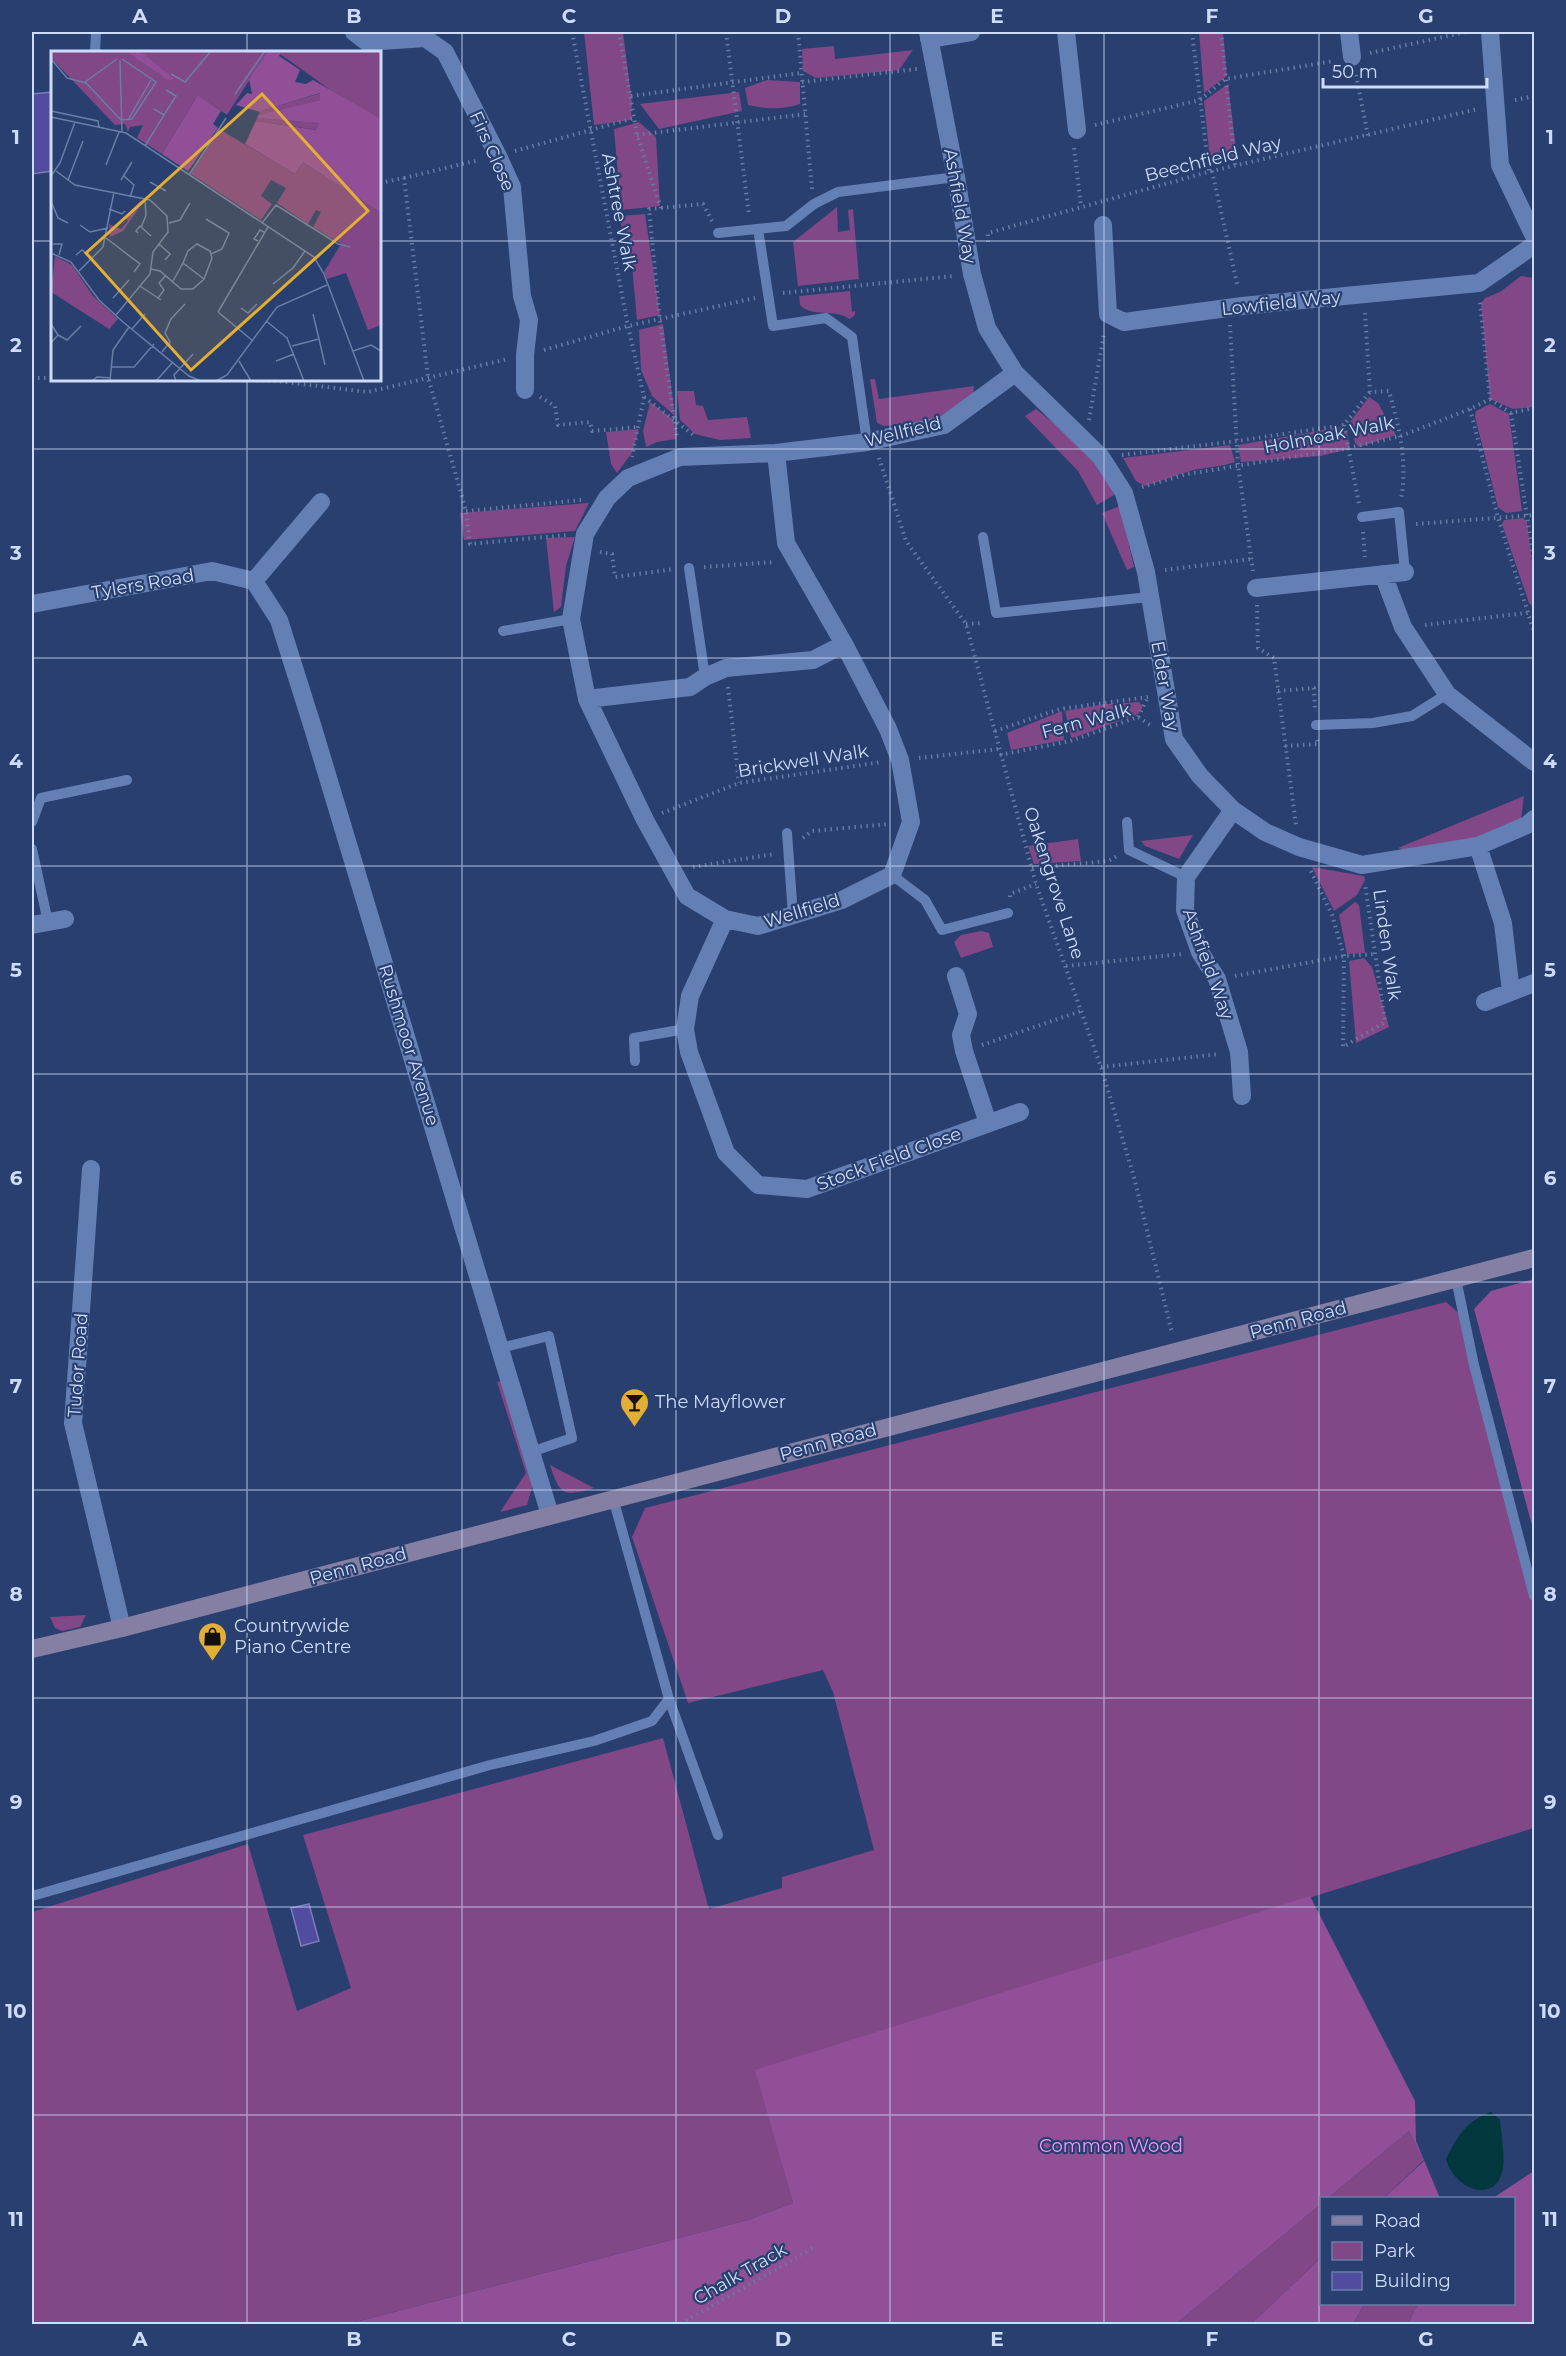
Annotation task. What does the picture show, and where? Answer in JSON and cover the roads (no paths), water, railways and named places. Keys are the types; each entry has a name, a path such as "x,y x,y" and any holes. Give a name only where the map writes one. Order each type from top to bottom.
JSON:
{"main road":[{"name":"Penn Road","path":"32,1649 122,1628 1534,1258"}],"street":[{"name":"Firs Close","path":"354,32 367,42 425,38 445,52 498,156 512,187 522,296 529,320 525,356 525,390"},
{"path":"928,35 971,32"},
{"path":"1066,32 1077,130"},
{"path":"1349,32 1352,57"},
{"path":"1490,32 1500,165 1534,236"},
{"name":"Ashfield Way","path":"928,35 956,177 972,274 987,328 1015,373"},
{"name":"Lowfield Way","path":"1103,225 1108,314 1124,322 1235,307 1479,283 1534,245"},
{"name":"Elder Way","path":"1015,373 1085,439 1101,457 1124,493 1146,572 1157,694 1174,739 1200,776 1233,810 1265,832 1299,847 1362,865 1478,846 1527,825 1534,819"},
{"name":"Wellfield","path":"892,874 842,900 758,926 725,920 687,896 645,820 586,699 571,619 585,534 607,498 628,478 680,457 776,453 867,442 944,424 1015,373"},
{"path":"776,453 786,543 844,644 888,729 900,760 911,822 892,874"},
{"path":"254,581 321,502"},
{"name":"Tylers Road","path":"32,604 212,571 254,581"},
{"path":"1256,588 1405,572"},
{"path":"1383,574 1403,627 1447,694 1534,762"},
{"name":"Rushmoor Avenue","path":"254,581 279,620 550,1515"},
{"path":"586,699 690,687 705,677 726,668 813,660 844,644"},
{"path":"1186,877 1233,810"},
{"path":"1478,846 1503,923 1511,992"},
{"name":"Ashfield Way","path":"1186,877 1185,910 1200,952 1217,979 1239,1052 1242,1096"},
{"name":"Stock Field Close","path":"725,920 690,996 686,1029 689,1052 726,1153 758,1185 807,1189 1020,1112"},
{"path":"956,976 968,1014 961,1035 964,1051 988,1123"},
{"path":"1485,1002 1534,984"},
{"name":"Tudor Road","path":"91,1169 73,1423 122,1628"}],"lane":[{"path":"95,51 96,32"},
{"path":"718,233 786,226 814,204 838,192 956,177"},
{"path":"754,230 773,326 826,318 852,337 867,442"},
{"path":"1362,517 1399,512 1405,572"},
{"path":"983,537 996,613 1149,597"},
{"path":"689,568 705,677"},
{"path":"503,631 571,619"},
{"path":"1316,725 1373,723 1412,716 1447,694"},
{"path":"32,822 41,798 127,780"},
{"path":"1127,822 1129,850 1186,877"},
{"path":"787,833 793,915"},
{"path":"32,849 48,922"},
{"path":"892,874 925,900 942,930 1008,913"},
{"path":"635,1060 634,1038 686,1029"},
{"path":"1456,1279 1474,1365 1534,1596"},
{"path":"500,1348 549,1336 572,1438 531,1452"},
{"path":"613,1498 669,1699 718,1835"},
{"path":"32,1896 490,1766 594,1741 652,1721 669,1699"}],"place":[{"name":"The Mayflower","path":"634,1428"},
{"name":"Countrywide Piano Centre","path":"213,1662"}],"park label":[{"name":"Common Wood","path":"1111,2146"}]}
